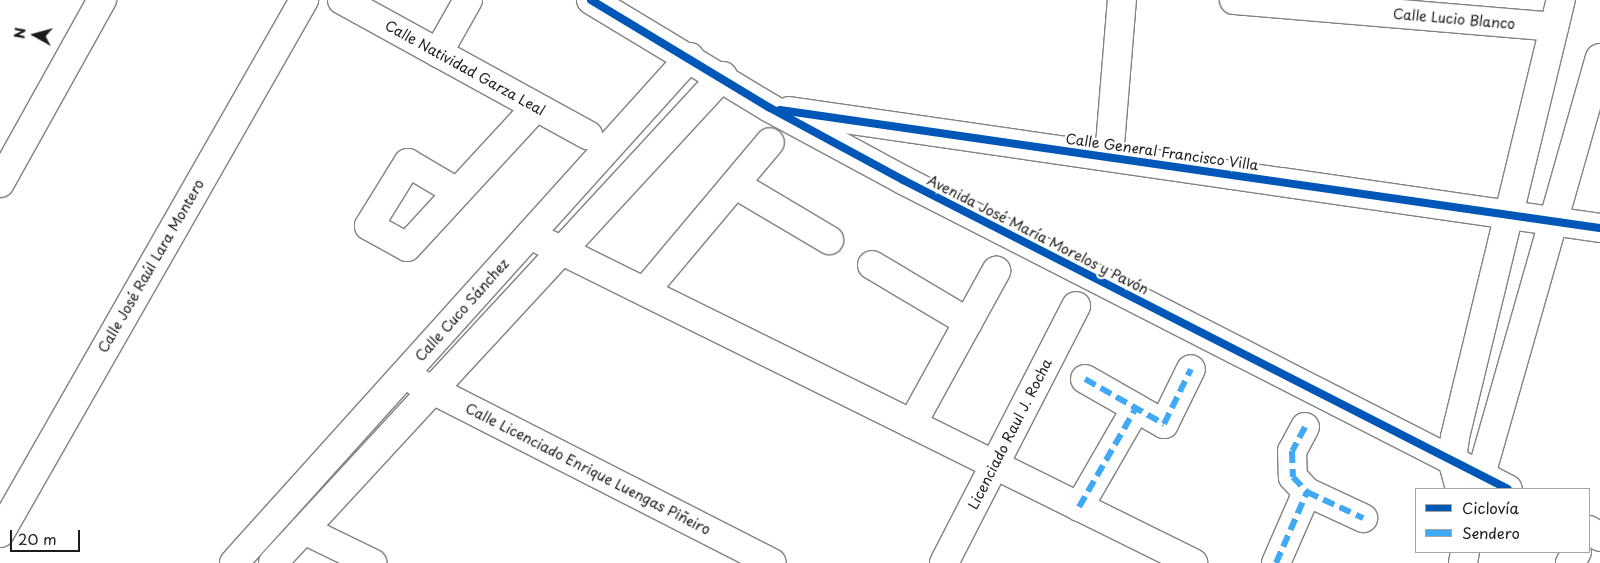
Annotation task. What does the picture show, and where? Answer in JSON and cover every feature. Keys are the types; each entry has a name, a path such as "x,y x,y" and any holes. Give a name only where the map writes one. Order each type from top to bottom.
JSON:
{"street":[{"path":"0,183 102,0"},
{"name":"Calle José Raúl Lara Montero","path":"0,533 304,0"},
{"name":"Calle Natividad Garza Leal","path":"342,0 588,136"},
{"path":"438,53 468,0"},
{"name":"Avenida José María Morelos y Pavón","path":"591,0 723,76 770,108 1452,460 1473,485 1499,488"},
{"path":"1109,157 1122,0"},
{"name":"Calle Lucio Blanco","path":"1234,0 1554,28"},
{"path":"1452,460 1506,214 1561,0"},
{"name":"Calle Cuco Sánchez","path":"234,563 690,57"},
{"path":"1473,485 1600,58"},
{"path":"273,563 723,76"},
{"path":"457,192 536,107"},
{"name":"Calle General Francisco Villa","path":"770,108 1600,228"},
{"path":"645,291 738,186 770,142"},
{"path":"738,186 829,240"},
{"path":"530,235 1194,563"},
{"path":"872,265 968,322"},
{"path":"912,424 996,271"},
{"name":"Licenciado Raul J. Rocha","path":"944,563 1076,306"},
{"path":"1085,379 1164,424 1191,369"},
{"name":"Calle Licenciado Enrique Luengas Piñeiro","path":"404,376 772,563"},
{"path":"1079,507 1136,408"},
{"path":"1305,427 1289,466 1293,478 1307,492 1363,518"},
{"path":"1276,563 1307,492"},
{"path":"304,530 372,563"}],"marked path":[{"path":"1085,379 1164,424 1191,369"},
{"path":"1079,507 1136,408"},
{"path":"1305,427 1292,451 1293,477 1307,492 1363,518"},
{"path":"1276,563 1307,492"}],"cycle path":[{"path":"591,0 770,108 903,180 1506,488"},
{"path":"780,110 1600,228"}]}
